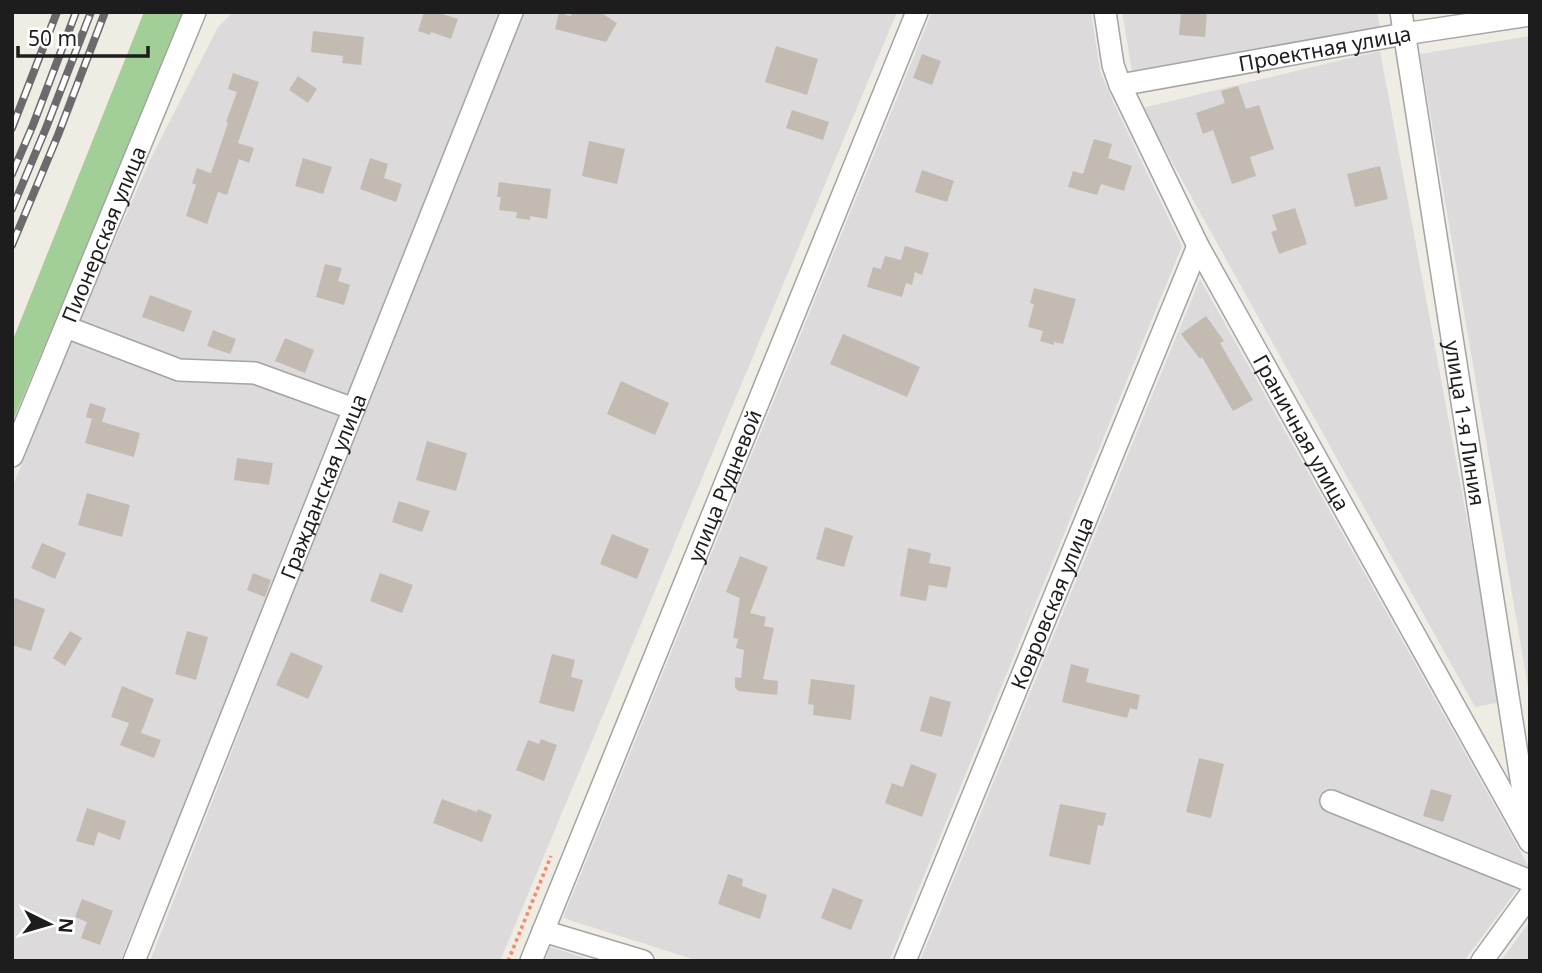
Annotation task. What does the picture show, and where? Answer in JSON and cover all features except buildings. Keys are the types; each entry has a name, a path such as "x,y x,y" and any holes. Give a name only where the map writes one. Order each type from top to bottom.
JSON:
{"street":[{"name":"Пионерская улица","path":"12,456 195,12"},
{"name":"Гражданская улица","path":"134,961 512,12"},
{"name":"улица Рудневой","path":"531,961 917,12"},
{"name":"Граничная улица","path":"1105,12 1120,85 1198,246 1530,842"},
{"name":"улица 1-я Линия","path":"1401,12 1530,836"},
{"name":"Проектная улица","path":"1120,85 1404,34 1530,15"},
{"name":"Ковровская улица","path":"905,961 1198,246"},
{"path":"66,327 179,370 255,373 354,409"},
{"path":"1331,801 1530,881"},
{"path":"1482,961 1530,895"},
{"path":"544,930 643,961"}],"shaded area":[{"path":"233,12 505,12 350,407 120,961 12,961 12,488 75,331 152,156 218,27"},
{"path":"520,12 897,12 500,961 150,961"},
{"path":"932,12 1091,12 1100,71 1182,246 889,961 699,961 563,918"},
{"path":"1122,12 1377,12 1380,27 1132,71"},
{"path":"1530,36 1530,699 1420,54"},
{"path":"1380,51 1501,702 1475,707 1142,108"},
{"path":"1200,279 1530,872 1464,961 920,961"},
{"path":"1530,921 1530,961 1501,961"},
{"path":"550,947 595,961 545,961"}],"green space":[{"path":"144,12 185,12 12,423 12,342"}],"railway":[{"path":"12,128 57,12"},
{"path":"12,174 76,12"},
{"path":"12,209 91,12"},
{"path":"12,245 105,12"}]}
